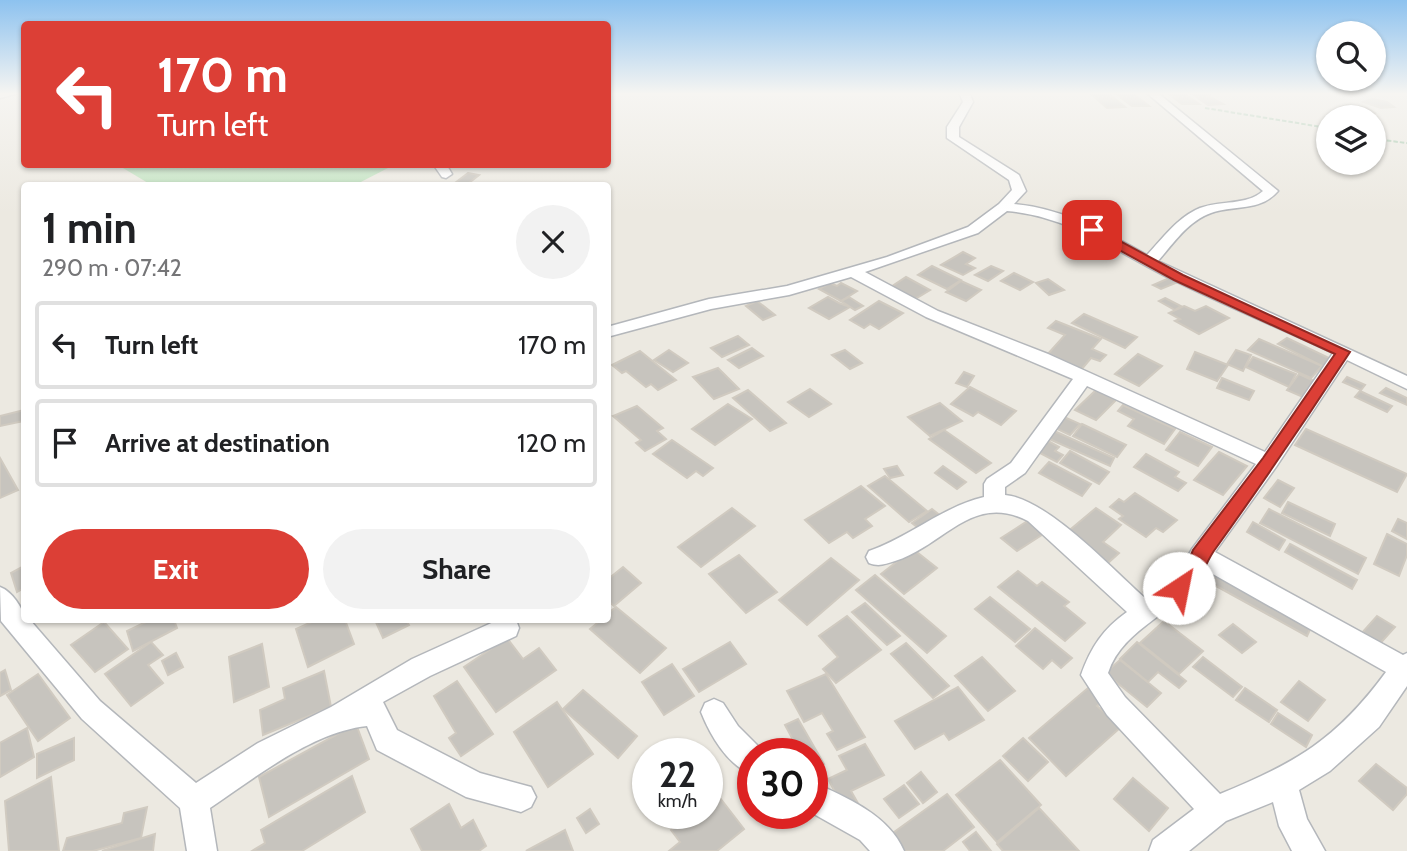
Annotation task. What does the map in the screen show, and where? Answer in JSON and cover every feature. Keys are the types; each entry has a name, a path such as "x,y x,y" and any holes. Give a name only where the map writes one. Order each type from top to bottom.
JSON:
{"street":[{"path":"611,331 709,304 789,290 853,272 973,230 1004,207 1019,191 1016,178 953,138 953,134"},
{"path":"1149,262 1170,236 1201,213 1255,202 1271,191 1201,134"},
{"path":"1004,207 1030,209 1069,219 1149,262 1407,383"},
{"path":"853,272 932,314 1084,377 1269,462"},
{"path":"1216,811 1116,706 1094,675 1097,656 1110,638 1146,614 1194,572 1200,555 1269,462 1343,352"},
{"path":"995,502 994,484 1018,468 1084,377"},
{"path":"877,557 895,554 965,509 995,502 1018,503 1037,515 1146,614"},
{"path":"1164,851 1216,811 1283,783 1320,761 1369,718 1405,667 1200,555"},
{"path":"25,623 91,710 194,801 202,851"},
{"path":"194,801 268,753 340,716 373,692 418,666 507,628"},
{"path":"340,716 374,712 387,740 475,787 522,797"},
{"path":"713,712 737,744"},
{"path":"1283,783 1294,826 1310,851"},
{"path":"828,806 871,829 889,851"}],"path":[{"path":"1386,140 1407,143"}],"green space":[{"path":"123,168 388,168 361,182 146,182"}],"building":[{"path":"468,173 479,175 470,182 456,182"},
{"path":"963,252 975,258 966,264 975,268 963,275 941,265"},
{"path":"932,266 961,280 947,289 918,275"},
{"path":"991,266 1003,271 988,281 975,275"},
{"path":"1014,273 1033,282 1020,290 1001,281"},
{"path":"906,277 930,290 915,299 891,287"},
{"path":"1169,278 1178,282 1161,289 1153,285"},
{"path":"1048,279 1064,290 1049,295 1036,283"},
{"path":"961,281 981,290 966,301 946,292"},
{"path":"830,283 837,286 841,283 857,291 841,301 819,289"},
{"path":"828,297 850,307 829,319 809,308"},
{"path":"849,297 863,306 855,310 841,301"},
{"path":"1165,298 1181,306 1175,310 1159,301"},
{"path":"757,301 775,315 763,320 746,306"},
{"path":"879,301 903,313 879,329 870,324 864,328 850,320"},
{"path":"1184,306 1195,311 1206,306 1229,318 1199,334 1175,321 1180,319 1169,313"},
{"path":"1084,314 1137,337 1125,348 1072,323"},
{"path":"1056,321 1101,339 1092,349 1106,355 1100,361 1091,358 1081,370 1047,355 1065,335 1048,328"},
{"path":"738,336 749,345 722,357 711,348"},
{"path":"1287,338 1333,360 1324,367 1278,344"},
{"path":"1259,339 1322,366 1311,378 1248,350"},
{"path":"752,348 763,356 739,368 728,360"},
{"path":"669,350 688,363 673,372 654,360"},
{"path":"845,350 862,363 850,369 832,355"},
{"path":"1236,350 1251,355 1243,371 1227,364"},
{"path":"640,351 676,380 658,390 651,384 646,387 626,371 622,373 612,365"},
{"path":"1195,352 1228,365 1217,381 1187,369"},
{"path":"1138,354 1162,366 1139,386 1115,374"},
{"path":"1253,357 1296,374 1289,387 1246,367"},
{"path":"718,368 739,389 714,399 693,377"},
{"path":"964,372 974,376 967,387 956,383"},
{"path":"1299,374 1314,381 1303,397 1287,390"},
{"path":"1347,377 1365,385 1361,390 1343,382"},
{"path":"1222,378 1254,391 1249,400 1217,388"},
{"path":"970,387 1016,411 1001,425 978,412 973,416 951,404"},
{"path":"1386,388 1407,398 1407,405 1380,393"},
{"path":"810,389 831,404 809,417 788,402"},
{"path":"748,390 786,423 770,431 733,398"},
{"path":"1096,390 1116,400 1096,420 1075,410"},
{"path":"1360,391 1392,406 1387,412 1355,397"},
{"path":"940,403 962,421 930,436 908,417"},
{"path":"728,404 752,419 715,445 692,429"},
{"path":"1123,405 1175,429 1164,444 1128,426 1134,419 1118,411"},
{"path":"637,406 663,428 657,431 666,439 645,451 636,443 641,440 613,416"},
{"path":"21,411 21,422 0,426 0,416"},
{"path":"1064,417 1080,424 1070,435 1055,428"},
{"path":"1082,424 1126,445 1117,457 1073,436"},
{"path":"1306,429 1407,474 1397,492 1295,445"},
{"path":"944,430 991,463 976,473 929,439"},
{"path":"1052,430 1114,458 1110,466 1047,438"},
{"path":"1180,432 1212,447 1198,466 1166,450"},
{"path":"672,440 713,468 703,476 696,471 687,478 653,454"},
{"path":"1048,441 1059,447 1055,451 1063,455 1057,462 1038,452"},
{"path":"1070,451 1109,472 1099,484 1060,463"},
{"path":"1219,452 1247,466 1223,495 1194,480"},
{"path":"1146,454 1179,472 1175,477 1186,483 1178,491 1134,467"},
{"path":"0,458 18,490 0,498"},
{"path":"1049,462 1091,484 1082,496 1039,473"},
{"path":"897,466 903,475 890,478 884,469"},
{"path":"943,466 966,482 957,489 935,473"},
{"path":"885,476 927,511 909,522 868,486"},
{"path":"1278,480 1294,488 1280,507 1264,498"},
{"path":"861,486 885,506 865,519 872,526 853,538 847,532 829,543 805,520"},
{"path":"1135,493 1177,520 1163,532 1156,528 1146,537 1119,519 1123,516 1110,507 1119,499 1124,502"},
{"path":"1288,502 1335,524 1330,536 1282,513"},
{"path":"732,508 755,526 701,567 678,547"},
{"path":"1096,508 1121,525 1103,542 1119,553 1107,564 1065,534"},
{"path":"932,509 942,517 922,531 912,523"},
{"path":"1269,509 1366,558 1358,574 1260,523"},
{"path":"1398,519 1407,523 1407,539 1392,531"},
{"path":"1029,520 1045,533 1017,551 1001,538"},
{"path":"1253,522 1285,540 1279,550 1247,532"},
{"path":"1387,534 1407,544 1407,555 1399,576 1374,564"},
{"path":"1290,544 1357,580 1352,589 1285,552"},
{"path":"913,549 937,568 904,594 881,574"},
{"path":"739,555 777,592 746,613 709,574"},
{"path":"831,558 859,580 807,625 779,600"},
{"path":"623,567 641,583 614,606 611,603 611,577"},
{"path":"1215,567 1314,621 1307,636 1207,581"},
{"path":"21,568 21,590 17,592 11,573"},
{"path":"1018,571 1037,586 1042,582 1069,602 1064,606 1085,623 1065,641 998,587"},
{"path":"875,575 946,636 927,653 856,590"},
{"path":"990,597 1030,629 1015,642 975,609"},
{"path":"865,603 900,636 887,645 852,612"},
{"path":"616,607 666,648 640,673 590,629 597,623 611,623 611,611"},
{"path":"847,616 881,650 836,683 823,669 838,657 819,636"},
{"path":"1377,616 1395,627 1377,647 1360,635"},
{"path":"1164,621 1203,651 1179,674 1140,643"},
{"path":"105,623 128,649 95,672 71,645"},
{"path":"144,623 175,623 177,628 133,651 127,631"},
{"path":"309,623 346,623 354,644 308,667 296,629"},
{"path":"376,623 409,625 383,638"},
{"path":"1233,624 1256,642 1242,653 1219,635"},
{"path":"1035,628 1072,658 1061,668 1052,660 1043,669 1016,646"},
{"path":"507,638 523,659 539,648 556,670 496,712 464,667"},
{"path":"151,642 163,655 148,665 163,683 131,706 105,674"},
{"path":"730,642 746,664 699,692 683,669"},
{"path":"1137,642 1186,681 1179,688 1158,672 1148,682 1120,659"},
{"path":"906,643 949,686 933,698 891,654"},
{"path":"262,644 269,687 234,702 229,657"},
{"path":"176,653 183,667 168,675 162,661"},
{"path":"982,657 1015,691 988,711 955,676"},
{"path":"1203,657 1242,687 1233,697 1193,667"},
{"path":"1120,660 1161,693 1147,707 1105,673"},
{"path":"672,664 694,696 664,715 642,682"},
{"path":"5,670 11,690 0,696 0,673"},
{"path":"324,671 331,707 263,735 260,710 285,699 283,688"},
{"path":"38,674 70,718 38,741 7,695"},
{"path":"826,674 865,737 837,750 827,734 833,731 822,713 804,722 787,691"},
{"path":"457,681 493,734 461,756 449,738 456,733 434,696"},
{"path":"1299,681 1325,700 1308,721 1281,702"},
{"path":"958,687 984,720 949,740 944,733 915,749 895,721"},
{"path":"1088,688 1102,701 1097,706 1121,727 1066,776 1029,738"},
{"path":"1245,688 1277,710 1269,722 1236,700"},
{"path":"583,690 637,736 632,738 632,742 618,758 563,709"},
{"path":"557,702 593,754 548,787 514,732"},
{"path":"1278,713 1312,735 1306,747 1271,724"},
{"path":"798,719 809,738 792,738 785,725"},
{"path":"356,724 369,759 269,817 259,777"},
{"path":"27,728 34,757 0,777 0,743"},
{"path":"74,738 74,760 37,778 37,754"},
{"path":"1023,738 1048,762 1028,781 1003,756"},
{"path":"865,744 884,775 851,791 859,805 845,811 828,779 847,770 839,756"},
{"path":"1000,760 1041,805 997,842 956,795"},
{"path":"1376,764 1407,788 1407,794 1393,810 1359,781"},
{"path":"921,772 937,792 923,803 907,783"},
{"path":"352,776 365,812 302,851 252,851 265,843 261,830"},
{"path":"51,777 59,851 9,851 5,801"},
{"path":"1133,778 1168,808 1149,831 1114,799"},
{"path":"904,785 919,804 899,818 884,799"},
{"path":"947,794 974,827 943,851 901,851 890,835"},
{"path":"723,802 737,820 737,829 744,829 717,851 669,851 680,842 671,830 723,829"},
{"path":"449,804 461,828 473,820 486,846 479,851 422,851 411,829"},
{"path":"147,807 141,838 93,851 63,851 67,838 122,823 124,813"},
{"path":"1039,808 1079,851 1003,851 997,844"},
{"path":"590,809 599,824 586,833 577,818"},
{"path":"565,830 573,851 526,851"},
{"path":"976,832 991,851 970,851 963,842"},
{"path":"155,834 153,851 102,851"}],"route":[{"path":"1092,230 1119,248 1178,277 1343,352 1269,462 1200,555 1194,572 1179,588"}]}
